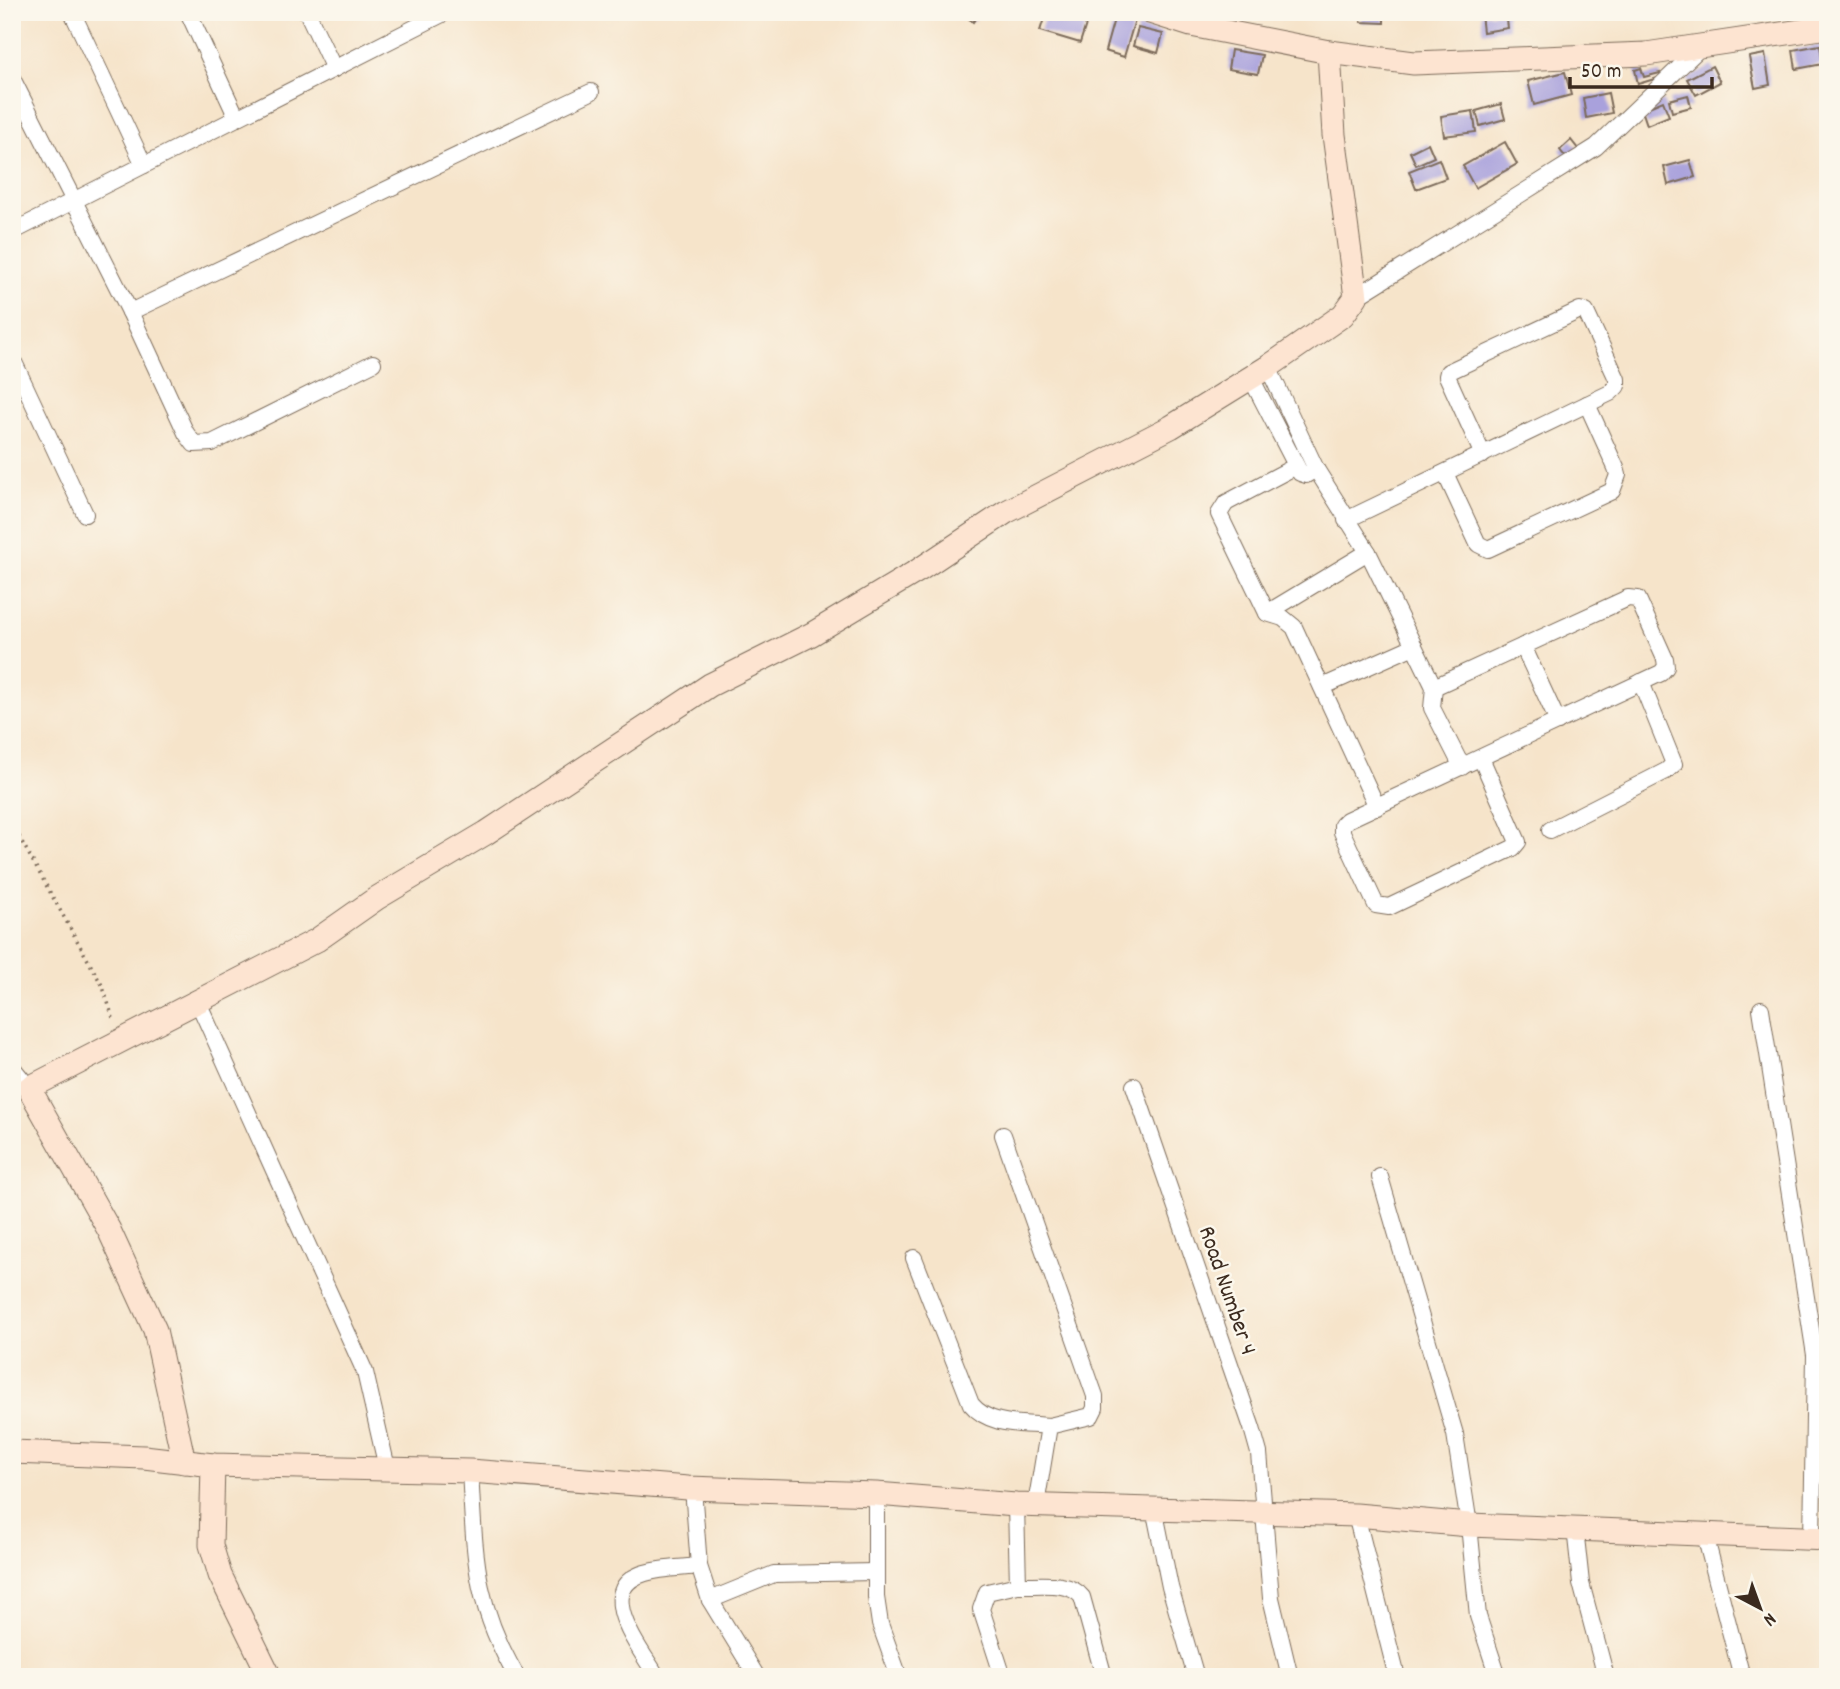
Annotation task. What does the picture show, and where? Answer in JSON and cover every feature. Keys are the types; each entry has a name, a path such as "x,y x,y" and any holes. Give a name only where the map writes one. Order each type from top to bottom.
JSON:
{"main road":[{"path":"1150,12 1191,25 1329,52 1414,63 1646,54 1828,27"},
{"path":"184,1462 155,1331 109,1230 29,1088 317,940 377,898 486,833 710,685 812,634 919,570 1006,512 1171,427 1259,373 1343,315 1356,297 1334,135 1329,52"},
{"path":"12,1452 144,1457 213,1465 470,1471 693,1488 876,1494 1026,1505 1356,1515 1469,1525 1820,1539"},
{"path":"213,1465 211,1545 220,1575 270,1677"}],"street":[{"path":"72,12 144,165"},
{"path":"188,12 237,118"},
{"path":"307,12 334,69"},
{"path":"12,232 446,12"},
{"path":"1356,297 1596,147 1703,46"},
{"path":"12,78 130,312 186,433 199,446 212,443 373,363"},
{"path":"130,312 591,92"},
{"path":"1346,520 1483,455 1610,393 1617,386 1617,379 1590,316 1580,310 1448,372 1447,376 1483,455"},
{"path":"12,358 85,514"},
{"path":"1259,373 1296,466 1302,475 1316,469"},
{"path":"1259,373 1346,520 1368,552 1434,687 1432,708 1462,767"},
{"path":"1445,473 1478,544 1488,549 1612,491 1616,485 1616,468 1587,404"},
{"path":"1296,466 1226,503 1219,514 1267,612 1283,618 1294,627 1377,807"},
{"path":"1267,612 1368,552"},
{"path":"1434,687 1634,597 1638,600 1666,667 1661,673 1347,820 1342,825 1342,832 1376,905 1383,908 1513,848 1518,842 1481,758"},
{"path":"1322,687 1414,646"},
{"path":"1523,646 1558,722"},
{"path":"1550,830 1667,771 1674,764 1642,682"},
{"path":"198,1002 365,1372 387,1468"},
{"path":"1762,1009 1821,1354 1820,1539"},
{"path":"12,1067 29,1088"},
{"name":"Road Number 4","path":"1134,1086 1259,1453 1271,1598 1290,1677"},
{"path":"914,1258 971,1404 979,1413 989,1420 1049,1426 1091,1416 1096,1408 1095,1396 1003,1135"},
{"path":"1380,1177 1455,1434 1469,1525 1478,1616 1498,1677"},
{"path":"1018,1585 1026,1505 1049,1426"},
{"path":"470,1471 476,1576 487,1618 517,1677"},
{"path":"693,1488 699,1566 710,1600 757,1677"},
{"path":"876,1494 874,1572 880,1624 898,1677"},
{"path":"1154,1508 1170,1587 1196,1677"},
{"path":"1356,1515 1397,1677"},
{"path":"1575,1528 1581,1583 1606,1677"},
{"path":"1705,1535 1742,1677"},
{"path":"657,1677 625,1623 620,1609 620,1594 630,1580 645,1573 699,1566"},
{"path":"710,1600 774,1574 874,1572"},
{"path":"1003,1677 981,1609 983,1599 995,1589 1018,1585 1065,1586 1077,1591 1082,1597 1104,1677"}],"path":[{"path":"12,824 103,987 114,1021 116,1044"}],"building":[{"path":"961,12 980,12 973,22"},
{"path":"1046,12 1090,12 1080,43 1040,31"},
{"path":"1116,12 1136,16 1124,57 1105,51"},
{"path":"1332,12 1356,12 1356,16 1332,17"},
{"path":"1362,12 1384,12 1384,23 1361,22"},
{"path":"1506,12 1508,28 1483,32 1481,14"},
{"path":"1138,28 1163,34 1158,53 1133,46"},
{"path":"1820,45 1823,64 1796,69 1793,50"},
{"path":"1231,50 1262,55 1258,74 1228,69"},
{"path":"1765,54 1770,85 1755,88 1749,57"},
{"path":"1712,66 1720,82 1696,95 1687,79"},
{"path":"1641,68 1644,77 1660,73 1661,77 1638,84 1635,70"},
{"path":"1565,72 1571,95 1534,105 1528,81"},
{"path":"1608,93 1612,113 1586,118 1583,98"},
{"path":"1688,95 1691,107 1672,112 1669,100"},
{"path":"1663,101 1669,116 1647,125 1642,110"},
{"path":"1501,104 1505,119 1480,126 1476,111"},
{"path":"1473,111 1476,132 1444,136 1441,116"},
{"path":"1571,140 1578,149 1567,159 1560,150"},
{"path":"1505,142 1517,164 1475,188 1463,166"},
{"path":"1428,143 1434,157 1416,165 1410,152"},
{"path":"1439,159 1446,178 1416,189 1409,171"},
{"path":"1690,160 1695,177 1668,185 1664,167"}]}
